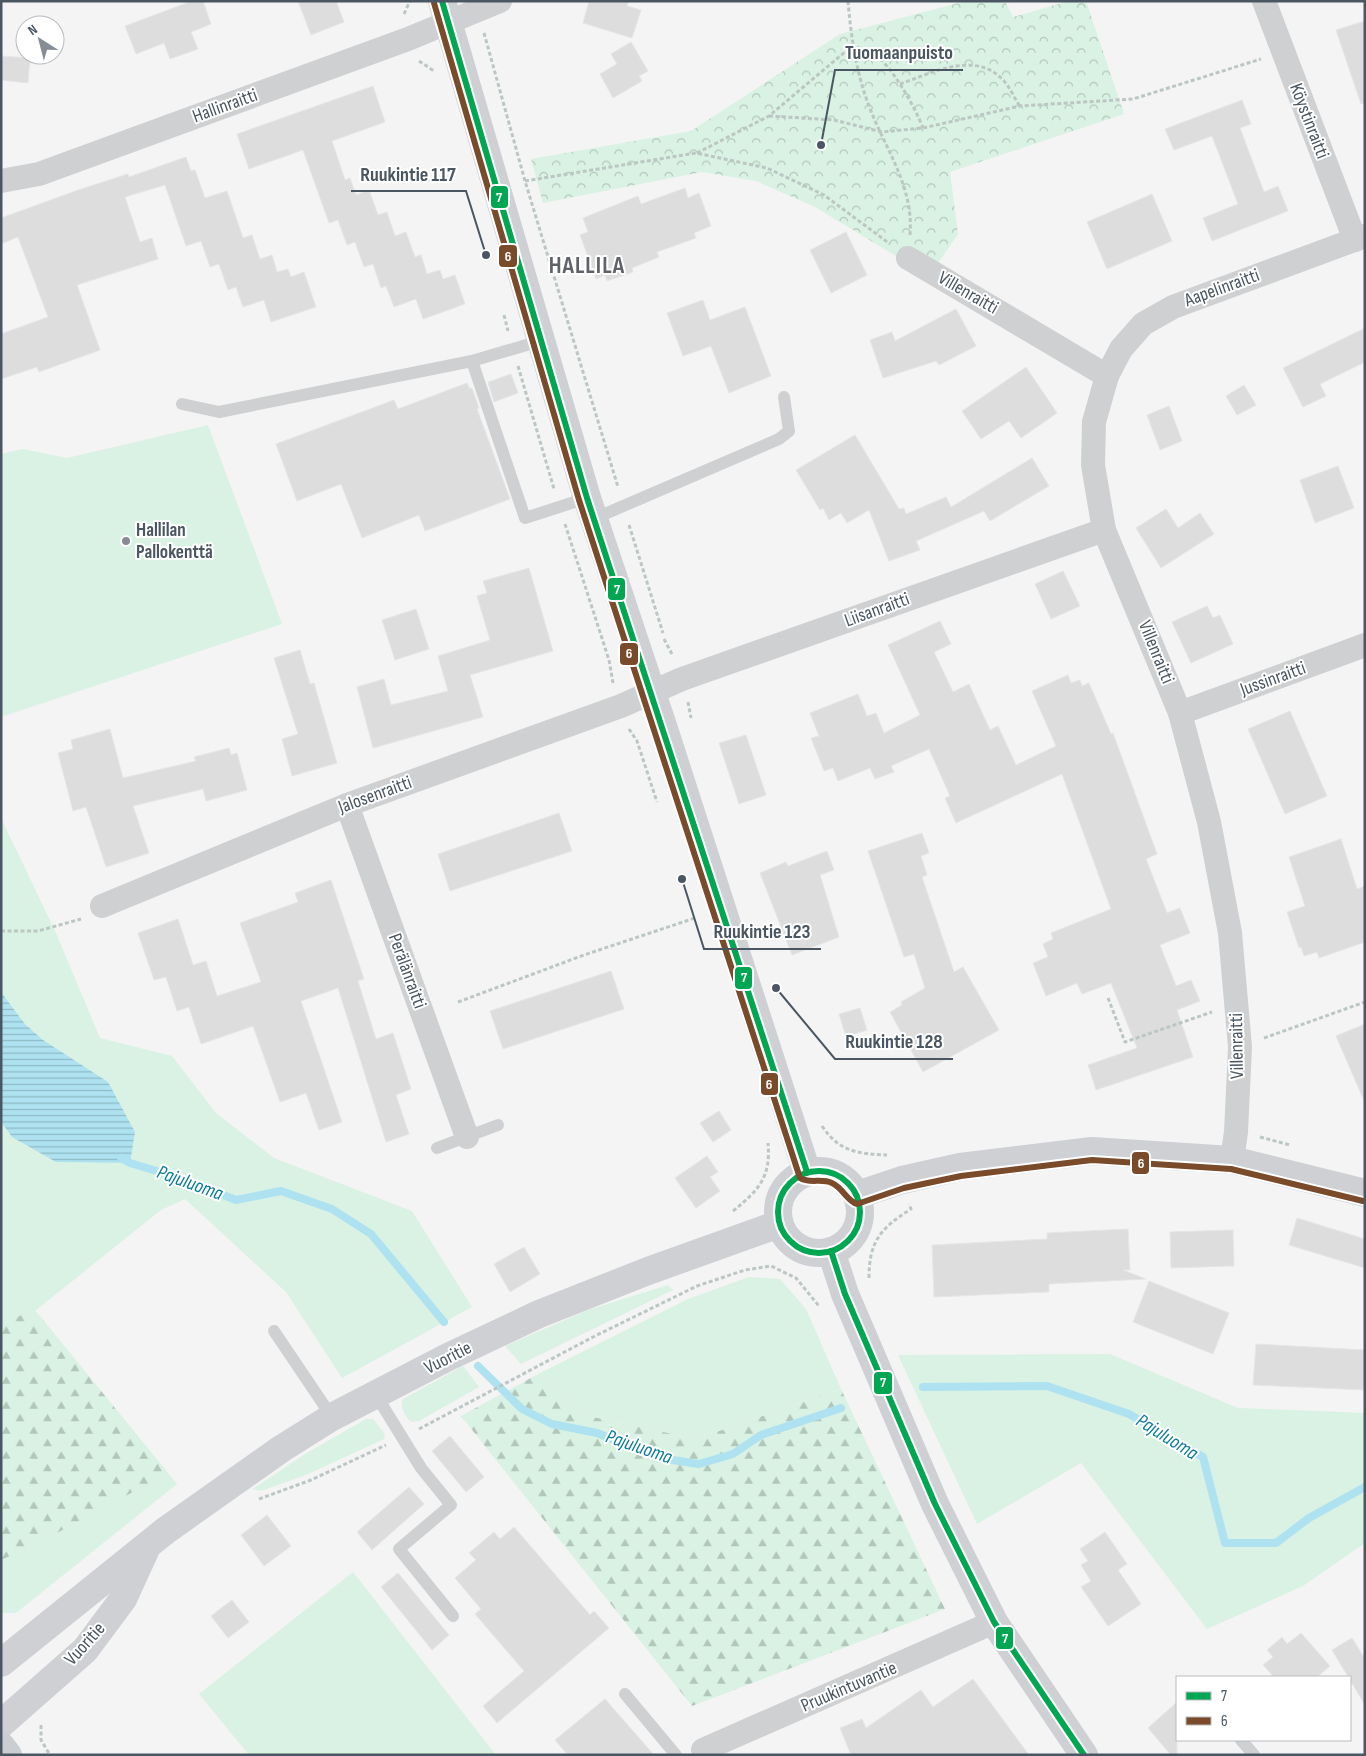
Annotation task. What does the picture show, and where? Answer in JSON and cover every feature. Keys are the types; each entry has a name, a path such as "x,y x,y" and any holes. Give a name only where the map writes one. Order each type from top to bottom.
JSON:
{"main road":[{"path":"1,1746 8,1755"}],"street":[{"name":"Köystinraitti","path":"1264,1 1283,52 1360,238"},
{"name":"Hallinraitti","path":"1,182 39,174 408,39 444,12 489,5"},
{"path":"444,12 590,509 652,693 807,1172"},
{"name":"Aapelinraitti","path":"1106,376 1121,349 1143,324 1173,306 1360,238"},
{"name":"Villenraitti","path":"908,258 1106,376 1094,422 1093,465 1104,530 1180,713 1209,822 1230,933 1240,1047 1236,1132 1232,1160"},
{"name":"Liisanraitti","path":"652,693 682,679 1104,530"},
{"name":"Jussinraitti","path":"1180,713 1365,645"},
{"name":"Jalosenraitti","path":"102,906 346,805 621,706 652,693"},
{"name":"Perälänraitti","path":"346,805 467,1137"},
{"path":"857,1195 902,1180 960,1167 1092,1151 1232,1160 1365,1193"},
{"path":"825,1171 842,1177 857,1195 860,1209 859,1223 853,1235 844,1245 831,1251 818,1253 805,1251 794,1245 785,1236 779,1224 777,1211 780,1198 786,1186 795,1178 807,1172 825,1171"},
{"name":"Vuoritie","path":"1,1663 84,1594 147,1547 165,1530 332,1417 538,1314 648,1271 779,1224"},
{"path":"831,1251 845,1294 935,1504 994,1622 1084,1755"},
{"name":"Vuoritie","path":"1,1724 85,1650 123,1599 147,1547"},
{"name":"Pruukintuvantie","path":"696,1752 994,1622"}],"lane":[{"path":"182,404 220,412 472,361 540,342"},
{"path":"472,361 525,518 559,507 590,509 624,506 779,439 789,431 784,397"},
{"path":"437,1148 498,1125"},
{"path":"274,1331 332,1417"},
{"path":"376,1395 422,1468 451,1505 398,1549 453,1616"},
{"path":"625,1694 676,1755"},
{"path":"1242,1741 1254,1755"}],"path":[{"path":"410,1 402,18 408,39 415,59 434,70 436,79"},
{"path":"848,1 852,46 869,106 900,170 911,218 908,258"},
{"path":"489,5 525,181 665,641 688,697 692,722"},
{"path":"852,46 875,54 900,84 917,112 923,128"},
{"path":"525,181 696,153 769,116 852,46"},
{"path":"769,116 834,120 882,132 923,128 1020,106 1133,99 1283,52"},
{"path":"900,84 957,65 981,65 1003,79 1020,106"},
{"path":"696,153 767,168 824,195 908,258"},
{"path":"502,312 559,507 609,660 613,686 628,727 637,741 658,805"},
{"path":"1,931 50,929 84,918 102,906"},
{"path":"693,910 698,927"},
{"path":"458,1002 584,955 695,918"},
{"path":"1108,998 1125,1042 1236,1003"},
{"path":"1240,1047 1365,1002"},
{"path":"818,1120 830,1139 857,1154 895,1156"},
{"path":"728,1215 751,1196 764,1179 769,1157 767,1135"},
{"path":"869,1286 869,1262 876,1239 889,1223 911,1209"},
{"path":"250,1504 311,1480 402,1438 517,1376 697,1286 746,1270"},
{"path":"42,1718 41,1740 50,1755"}],"green space":[{"path":"966,1 1005,1 1013,17 1069,1 1086,1 1124,114 950,172 958,234 929,276 815,207 756,181 702,172 543,203 531,159 691,131 840,34"},
{"name":"Hallilan Pallokenttä","path":"208,425 282,624 1,717 1,454 23,449 67,458"},
{"path":"1,818 56,933 100,1038 172,1056 216,1113 274,1158 412,1211 472,1307 342,1378 286,1292 185,1199 161,1210 35,1311 177,1484 16,1613 1,1613 1,1122 12,1137 43,1040 25,1024 1,992"},
{"path":"749,1277 780,1279 806,1309 841,1389 696,1439 588,1416 540,1373 688,1299"},
{"path":"668,1285 673,1290 521,1364 505,1346 588,1310"},
{"path":"35,1310 168,1473 42,1541 1,1560 1,1323"},
{"path":"1110,1354 1238,1408 1365,1413 1365,1543 1303,1586 1207,1629 1081,1463 977,1524 898,1355"},
{"path":"463,1366 479,1387 419,1421 411,1422 402,1409 403,1399"},
{"path":"540,1373 588,1416 696,1439 841,1389 945,1609 692,1706 461,1416"},
{"path":"366,1419 373,1419 385,1434 384,1439 306,1475 261,1491 253,1489 305,1454"},
{"path":"353,1572 496,1755 249,1755 199,1694"}],"water":[{"path":"1,992 25,1024 43,1040 108,1082 135,1132 130,1163 56,1162 12,1137 1,1122"}],"building":[{"path":"192,1 203,1 211,24 191,32 198,49 170,59 164,43 136,54 125,26"},
{"path":"298,1 336,1 344,22 311,35"},
{"path":"589,1 629,1 627,6 641,10 632,38 583,23"},
{"path":"1365,21 1365,103 1361,104 1336,30"},
{"path":"631,42 648,71 639,76 642,81 613,98 600,74 617,64 611,54"},
{"path":"1,56 15,57 15,65 29,65 28,83 1,80"},
{"path":"373,86 385,122 332,141 345,180 350,178 356,195 369,190 378,215 387,212 395,236 406,232 415,257 421,255 427,274 440,270 443,279 455,275 465,304 423,319 416,299 394,307 386,286 381,288 373,264 364,267 355,242 347,245 338,220 329,223 303,150 249,169 237,134"},
{"path":"1242,100 1251,124 1240,128 1264,192 1278,186 1288,211 1212,241 1203,218 1238,204 1212,136 1174,150 1165,129"},
{"path":"186,157 191,171 195,170 205,198 227,191 243,238 252,235 260,259 272,255 277,272 288,269 291,277 304,272 316,307 271,322 264,300 243,307 236,287 228,290 219,264 210,267 201,241 186,246 165,185 125,197 140,242 152,238 158,259 77,285 100,350 39,372 37,367 1,379 1,334 48,317 18,237 1,244 1,218 81,189 128,174 129,177"},
{"path":"685,188 688,198 699,193 711,226 694,233 696,238 657,252 659,257 632,268 633,272 607,281 605,275 596,279 580,235 588,232 583,218 638,196 641,204"},
{"path":"1152,194 1172,241 1107,269 1087,222"},
{"path":"846,232 867,275 831,293 810,250"},
{"path":"703,300 710,320 745,307 771,376 729,393 711,346 683,356 667,313"},
{"path":"956,309 976,346 939,365 936,361 883,378 870,340 892,332 895,341"},
{"path":"1365,328 1365,362 1320,384 1326,396 1303,407 1283,368"},
{"path":"1026,367 1057,413 1021,438 1009,421 981,439 962,411"},
{"path":"511,374 518,393 494,402 488,382"},
{"path":"467,383 470,389 472,388 479,408 477,409 510,499 425,531 419,515 362,538 341,484 297,501 276,444 394,400 398,409"},
{"path":"1244,385 1256,405 1237,415 1226,396"},
{"path":"1169,406 1182,441 1160,450 1147,415"},
{"path":"855,435 899,509 904,508 906,514 946,497 951,507 1032,458 1049,486 990,521 984,511 916,541 920,550 889,561 869,510 847,523 841,513 829,520 823,508 820,510 796,470"},
{"path":"1338,466 1354,508 1315,523 1300,480"},
{"path":"1166,509 1178,528 1200,513 1214,534 1161,568 1136,528"},
{"path":"529,568 553,651 470,675 483,717 373,748 357,687 384,679 391,705 448,691 438,656 490,640 477,596 487,593 483,581"},
{"path":"1063,571 1080,606 1051,619 1035,584"},
{"path":"1207,606 1213,618 1220,615 1233,644 1191,663 1172,622"},
{"path":"416,609 429,649 395,660 382,620"},
{"path":"940,621 951,644 934,652 953,692 969,684 990,730 998,726 1016,765 1056,746 1032,691 1068,675 1071,683 1080,680 1082,686 1089,683 1111,734 1113,733 1157,854 1146,859 1167,913 1180,908 1190,933 1160,945 1176,986 1191,980 1200,1001 1177,1010 1193,1057 1096,1090 1088,1065 1137,1048 1111,983 1082,994 1077,983 1046,996 1033,963 1048,957 1043,944 1053,939 1051,933 1111,909 1062,774 956,823 945,798 950,796 929,749 891,766 894,772 875,779 870,768 838,781 833,768 824,771 811,738 819,736 810,713 858,694 867,716 876,713 884,733 920,715 888,645"},
{"path":"300,650 310,684 314,683 337,763 292,776 282,739 298,734 274,658"},
{"path":"1290,711 1327,796 1285,814 1248,729"},
{"path":"110,729 123,778 196,761 194,757 229,748 231,755 237,753 247,790 206,801 203,789 133,806 149,853 106,867 86,807 73,811 58,753 73,749 71,740"},
{"path":"746,735 766,795 739,804 719,743"},
{"path":"559,813 572,851 450,891 438,854"},
{"path":"922,833 929,853 921,856 927,875 922,877 954,972 963,967 999,1030 923,1072 890,1012 902,1005 901,1002 925,988 914,954 904,957 868,851"},
{"path":"1341,839 1357,889 1365,886 1365,942 1319,958 1317,952 1304,956 1301,947 1299,948 1287,912 1305,906 1289,857"},
{"path":"827,851 834,870 820,875 839,937 792,955 760,873 786,862 788,866"},
{"path":"331,880 364,979 358,981 376,1039 393,1033 411,1089 396,1095 409,1134 386,1142 338,988 301,1001 342,1122 319,1130 306,1093 280,1102 253,1026 201,1044 189,1007 177,1011 166,977 154,980 138,933 178,919 193,965 206,961 217,996 261,982 240,923 298,902 295,893"},
{"path":"611,971 624,1009 503,1049 490,1011"},
{"path":"860,1008 867,1030 846,1037 839,1014"},
{"path":"1365,1024 1365,1103 1336,1036"},
{"path":"719,1111 731,1130 713,1142 700,1123"},
{"path":"707,1156 718,1172 710,1177 720,1191 696,1208 675,1178"},
{"path":"1297,1218 1365,1239 1365,1268 1289,1245"},
{"path":"1128,1229 1130,1270 1123,1270 1146,1279 1049,1284 1049,1292 934,1297 932,1245 1047,1239 1047,1233"},
{"path":"1233,1230 1234,1266 1171,1268 1170,1232"},
{"path":"524,1247 540,1274 510,1292 494,1264"},
{"path":"1149,1281 1229,1313 1213,1354 1133,1322"},
{"path":"1256,1344 1365,1350 1365,1390 1253,1385"},
{"path":"450,1436 484,1477 466,1492 432,1451"},
{"path":"409,1487 424,1504 372,1550 357,1532"},
{"path":"267,1515 291,1546 264,1566 241,1535"},
{"path":"514,1527 590,1615 594,1611 609,1628 497,1723 483,1706 524,1671 475,1614 481,1609 455,1578 476,1560 469,1553 494,1532 500,1539"},
{"path":"1105,1532 1127,1564 1118,1570 1141,1604 1108,1626 1081,1587 1091,1581 1081,1565 1088,1561 1080,1549"},
{"path":"398,1573 449,1635 432,1650 381,1587"},
{"path":"232,1600 249,1622 228,1638 211,1616"},
{"path":"1301,1633 1330,1666 1318,1676 1273,1676 1263,1665 1273,1657 1267,1650 1282,1637 1287,1644"},
{"path":"1352,1638 1365,1659 1365,1705 1351,1682 1351,1676 1348,1676 1332,1650"},
{"path":"973,1679 1029,1755 851,1755 840,1728 862,1719 866,1728 921,1690 933,1707"},
{"path":"605,1699 654,1755 568,1755 555,1740"},
{"path":"1176,1703 1177,1755 1171,1755 1148,1728"}],"waterway":[{"name":"Pajuluoma","path":"121,1158 130,1163 177,1177 236,1200 281,1191 332,1209 371,1234 444,1322"},
{"name":"Pajuluoma","path":"478,1366 522,1409 552,1424 597,1433 659,1458 699,1464 733,1454 761,1435 841,1408"},
{"name":"Pajuluoma","path":"923,1387 1047,1386 1129,1414 1203,1457 1225,1543 1276,1543 1309,1518 1365,1487"}],"transit line":[{"name":"7","path":"442,1 587,498 807,1172"},
{"name":"6","path":"434,3 579,500 800,1178 807,1181 832,1183 857,1204 904,1188 961,1176 1092,1160 1231,1169 1363,1201"},
{"name":"7","path":"819,1171 835,1174 848,1183 857,1196 860,1212 857,1228 848,1241 835,1250 819,1253 803,1250 790,1241 781,1228 778,1212 781,1196 790,1183 803,1174 819,1171"},
{"name":"7","path":"831,1251 845,1294 935,1504 994,1622 1084,1755"}],"place":[{"name":"Tuomaanpuisto","path":"821,145"},
{"name":"Ruukintie 117","path":"486,255"},
{"name":"Hallilan Pallokenttä","path":"126,541"},
{"name":"Ruukintie 123","path":"682,879"},
{"name":"Ruukintie 128","path":"776,988"}],"district":[{"name":"HALLILA","path":"587,265"}]}
